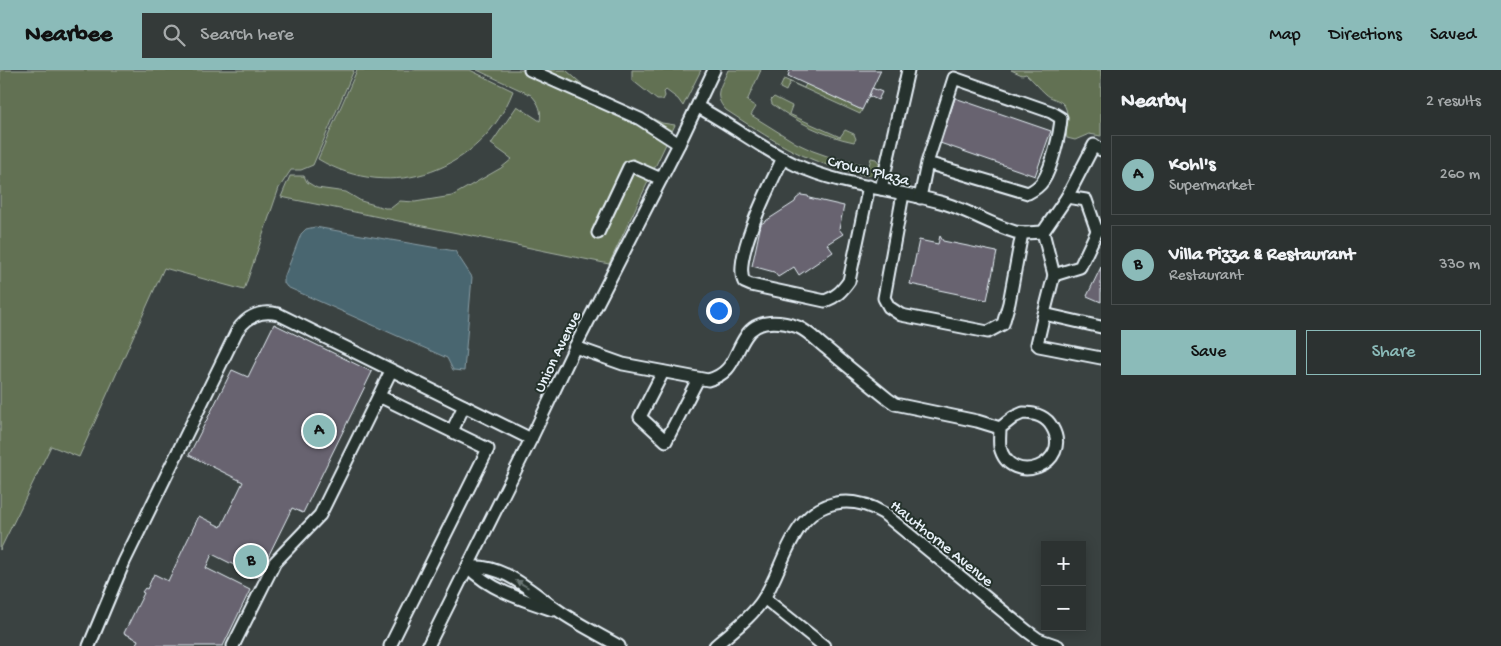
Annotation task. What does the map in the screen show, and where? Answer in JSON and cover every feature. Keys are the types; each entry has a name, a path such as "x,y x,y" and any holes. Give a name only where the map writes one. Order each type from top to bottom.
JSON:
{"street":[{"path":"530,70 640,119 680,144"},
{"name":"Union Avenue","path":"428,646 532,439 575,347 680,144 714,70"},
{"path":"783,158 758,210 742,260 741,276 744,282 751,285 825,301 834,298 849,281 908,70"},
{"path":"920,198 927,162 954,78 1051,112 1061,118 1060,134 1044,180 1036,189 1028,193 927,162"},
{"name":"Crown Plaza","path":"698,107 783,158 812,171 875,188 941,202 1003,228 1022,233 1043,232"},
{"path":"1101,150 1094,145 1067,197 1043,232 1054,275 1037,344 1039,346 1101,358"},
{"path":"598,233 629,167 632,166 661,180"},
{"path":"903,194 884,298 889,307 901,315 988,332 1003,324 1009,303 1022,233"},
{"path":"1054,275 1080,266 1097,231 1086,200 1067,197"},
{"path":"89,646 124,562 237,331 244,321 260,313 272,312 278,314 532,439"},
{"path":"1044,314 1101,327"},
{"path":"575,347 616,362 708,380 717,378 731,366 746,336 752,329 759,324 768,322 784,324 803,330 895,404 977,421 1000,428"},
{"path":"233,646 274,562 320,516 392,371"},
{"path":"663,372 640,417 666,441 698,379"},
{"path":"379,396 488,449 390,646"},
{"path":"452,431 464,406"},
{"path":"1023,413 1041,416 1049,422 1054,430 1056,438 1052,457 1040,466 1032,469 1022,469 1013,465 1006,460 1000,446 1000,428 1014,417 1023,413"},
{"name":"Hawthorne Avenue","path":"715,646 744,622 764,598 796,532 809,516 831,504 844,502 857,503 874,508 883,514 1027,631 1038,638 1058,646"},
{"path":"468,567 492,568 527,587 561,613 618,646"},
{"path":"764,598 824,646"}],"green space":[{"path":"0,70 354,70 313,165 301,170 291,170 279,188 244,290 164,268 79,457 51,446 0,550"},
{"path":"357,70 470,70 513,91 499,119 480,142 457,159 431,172 404,178 375,178 346,172 318,159"},
{"path":"477,70 566,70 584,86 662,123 675,125 609,264 281,197 290,176 304,176 307,182 317,188 346,192 361,201 391,208 400,201 415,202 452,196 501,168 512,159 491,144 517,106 540,121 541,114 538,104 531,95"},
{"path":"632,70 701,70 683,106 678,99 666,90 663,100 657,100 632,80"},
{"path":"728,70 761,70 747,101 756,107 751,115 796,143 830,157 869,166 871,158 876,159 880,164 878,172 866,175 818,162 786,147 726,110 719,100 719,91"},
{"path":"1011,70 1101,70 1101,136 1089,134 1075,140 1067,138 1067,114 1064,105 1046,94 1026,74 1022,75"},
{"path":"784,79 804,88 806,84 862,110 860,114 790,82 786,91 780,88"},
{"path":"774,97 792,106 789,114 840,137 845,130 854,134 856,139 854,142 821,132 791,117 772,104 771,100"}],"water":[{"path":"315,227 455,251 472,277 464,371 453,370 447,358 287,287 284,283 284,278 301,234 306,229"}],"building":[{"path":"790,70 881,70 862,110 788,76"},
{"path":"872,88 882,92 878,100 869,96"},
{"path":"955,98 1051,131 1035,176 940,143"},
{"path":"801,195 844,206 839,229 843,234 827,244 833,252 799,275 794,267 778,277 774,272 752,266 761,224 795,202"},
{"path":"940,236 943,241 997,252 987,300 910,284 919,240 938,244"},
{"path":"1101,267 1101,302 1087,296"},
{"path":"274,324 372,372 303,513 292,508 258,577 212,554 206,568 250,590 223,646 135,646 138,640 124,633 144,593 142,592 145,588 147,589 154,574 168,581 199,516 221,527 243,482 189,455 232,370 248,377"}],"place":[{"name":"Kohl's","path":"319,431"},
{"name":"Villa Pizza & Restaurant","path":"251,561"}]}
